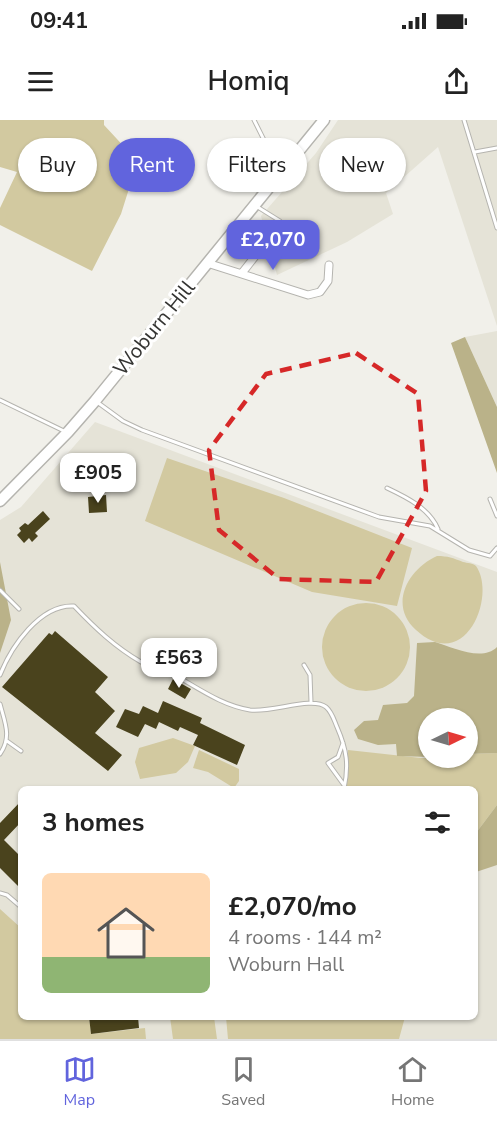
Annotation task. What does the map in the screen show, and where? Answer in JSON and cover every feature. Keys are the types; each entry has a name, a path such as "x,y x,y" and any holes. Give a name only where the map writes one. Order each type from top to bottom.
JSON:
{"main road":[{"name":"Woburn Hill","path":"0,501 68,432 324,120"}],"street":[{"path":"242,273 256,255"},
{"path":"207,262 308,295 320,292 328,281 329,266"}],"lane":[{"path":"254,120 263,138"},
{"path":"464,120 497,228"},
{"path":"475,152 497,148"},
{"path":"254,205 280,221"},
{"path":"0,400 68,432"},
{"path":"95,400 123,421 142,430 370,514 430,526 469,550 490,556 497,548"},
{"path":"387,488 406,498 433,518 439,530"},
{"path":"490,499 497,516"},
{"path":"0,590 19,609"},
{"path":"0,675 16,644 33,626 64,606 74,606 106,638 127,653 144,663 169,672 221,702 251,710 292,707 311,702 328,708 343,741 348,765 344,786"},
{"path":"304,665 310,675 311,702"},
{"path":"0,704 8,729 7,741 0,754"},
{"path":"7,741 21,751"},
{"path":"343,741 338,757 328,764 340,776 343,786"},
{"path":"0,894 7,895 18,904"}],"highlighted area":[{"path":"356,353 418,394 426,491 376,582 279,579 219,530 209,450 266,374"}],"shaded area":[{"path":"0,120 104,120 104,125 116,138 109,138 109,192 128,192 121,214 92,271 0,225 0,208 17,172 0,167"},
{"path":"338,120 497,120 497,326 438,147 406,175 406,138 326,138"},
{"path":"319,148 319,192 387,192 393,214 347,242 277,275 261,216 282,192 307,192 307,163"},
{"path":"497,331 497,407 465,337"},
{"path":"465,337 497,407 497,473 451,343"},
{"path":"95,422 497,572 497,1039 0,1039 0,520 21,507"},
{"path":"167,458 284,498 412,548 397,606 312,592 145,521"},
{"path":"437,556 475,565 481,579 482,595 479,611 472,626 462,637 449,643 434,641 416,630 403,610 405,588 410,579 427,562"},
{"path":"0,562 11,620 0,653"},
{"path":"366,603 383,606 397,616 407,630 410,647 407,664 397,678 383,688 366,691 349,688 335,678 325,664 322,647 325,630 335,616 349,606"},
{"path":"435,642 475,653 491,651 497,647 497,753 478,754 478,708 418,708 418,757 397,756 396,744 378,745 358,739 354,730 364,721 378,720 383,705 407,703 414,696 417,643"},
{"path":"173,738 195,746 188,762 176,773 140,779 135,762 139,748"},
{"path":"199,750 239,769 239,781 235,786 231,786 208,772 193,768"},
{"path":"348,750 418,758 418,768 478,768 478,754 497,753 497,805 478,830 478,786 346,786"},
{"path":"497,805 497,865 478,871 478,830"},
{"path":"0,909 18,925 18,1020 89,1020 91,1034 145,1028 146,1039 0,1039"},
{"path":"170,1020 214,1020 217,1039 173,1039"},
{"path":"226,1020 404,1020 399,1039 228,1039"}],"building":[{"path":"106,495 107,512 89,513 88,497"},
{"path":"43,511 50,519 35,533 38,536 32,542 29,538 24,543 17,535 21,531 19,528 25,523 28,525"},
{"path":"55,631 108,677 95,692 115,711 95,733 122,755 108,771 2,687 49,633 52,635"},
{"path":"173,679 191,689 185,699 168,689"},
{"path":"163,701 202,718 200,723 245,745 237,765 193,745 198,735 180,727 178,731 159,722 156,729 145,724 138,737 116,727 125,709 139,714 143,706 158,713"},
{"path":"18,804 18,825 4,840 18,854 18,886 0,868 0,823"},
{"path":"89,1020 138,1020 139,1028 91,1034"}]}
